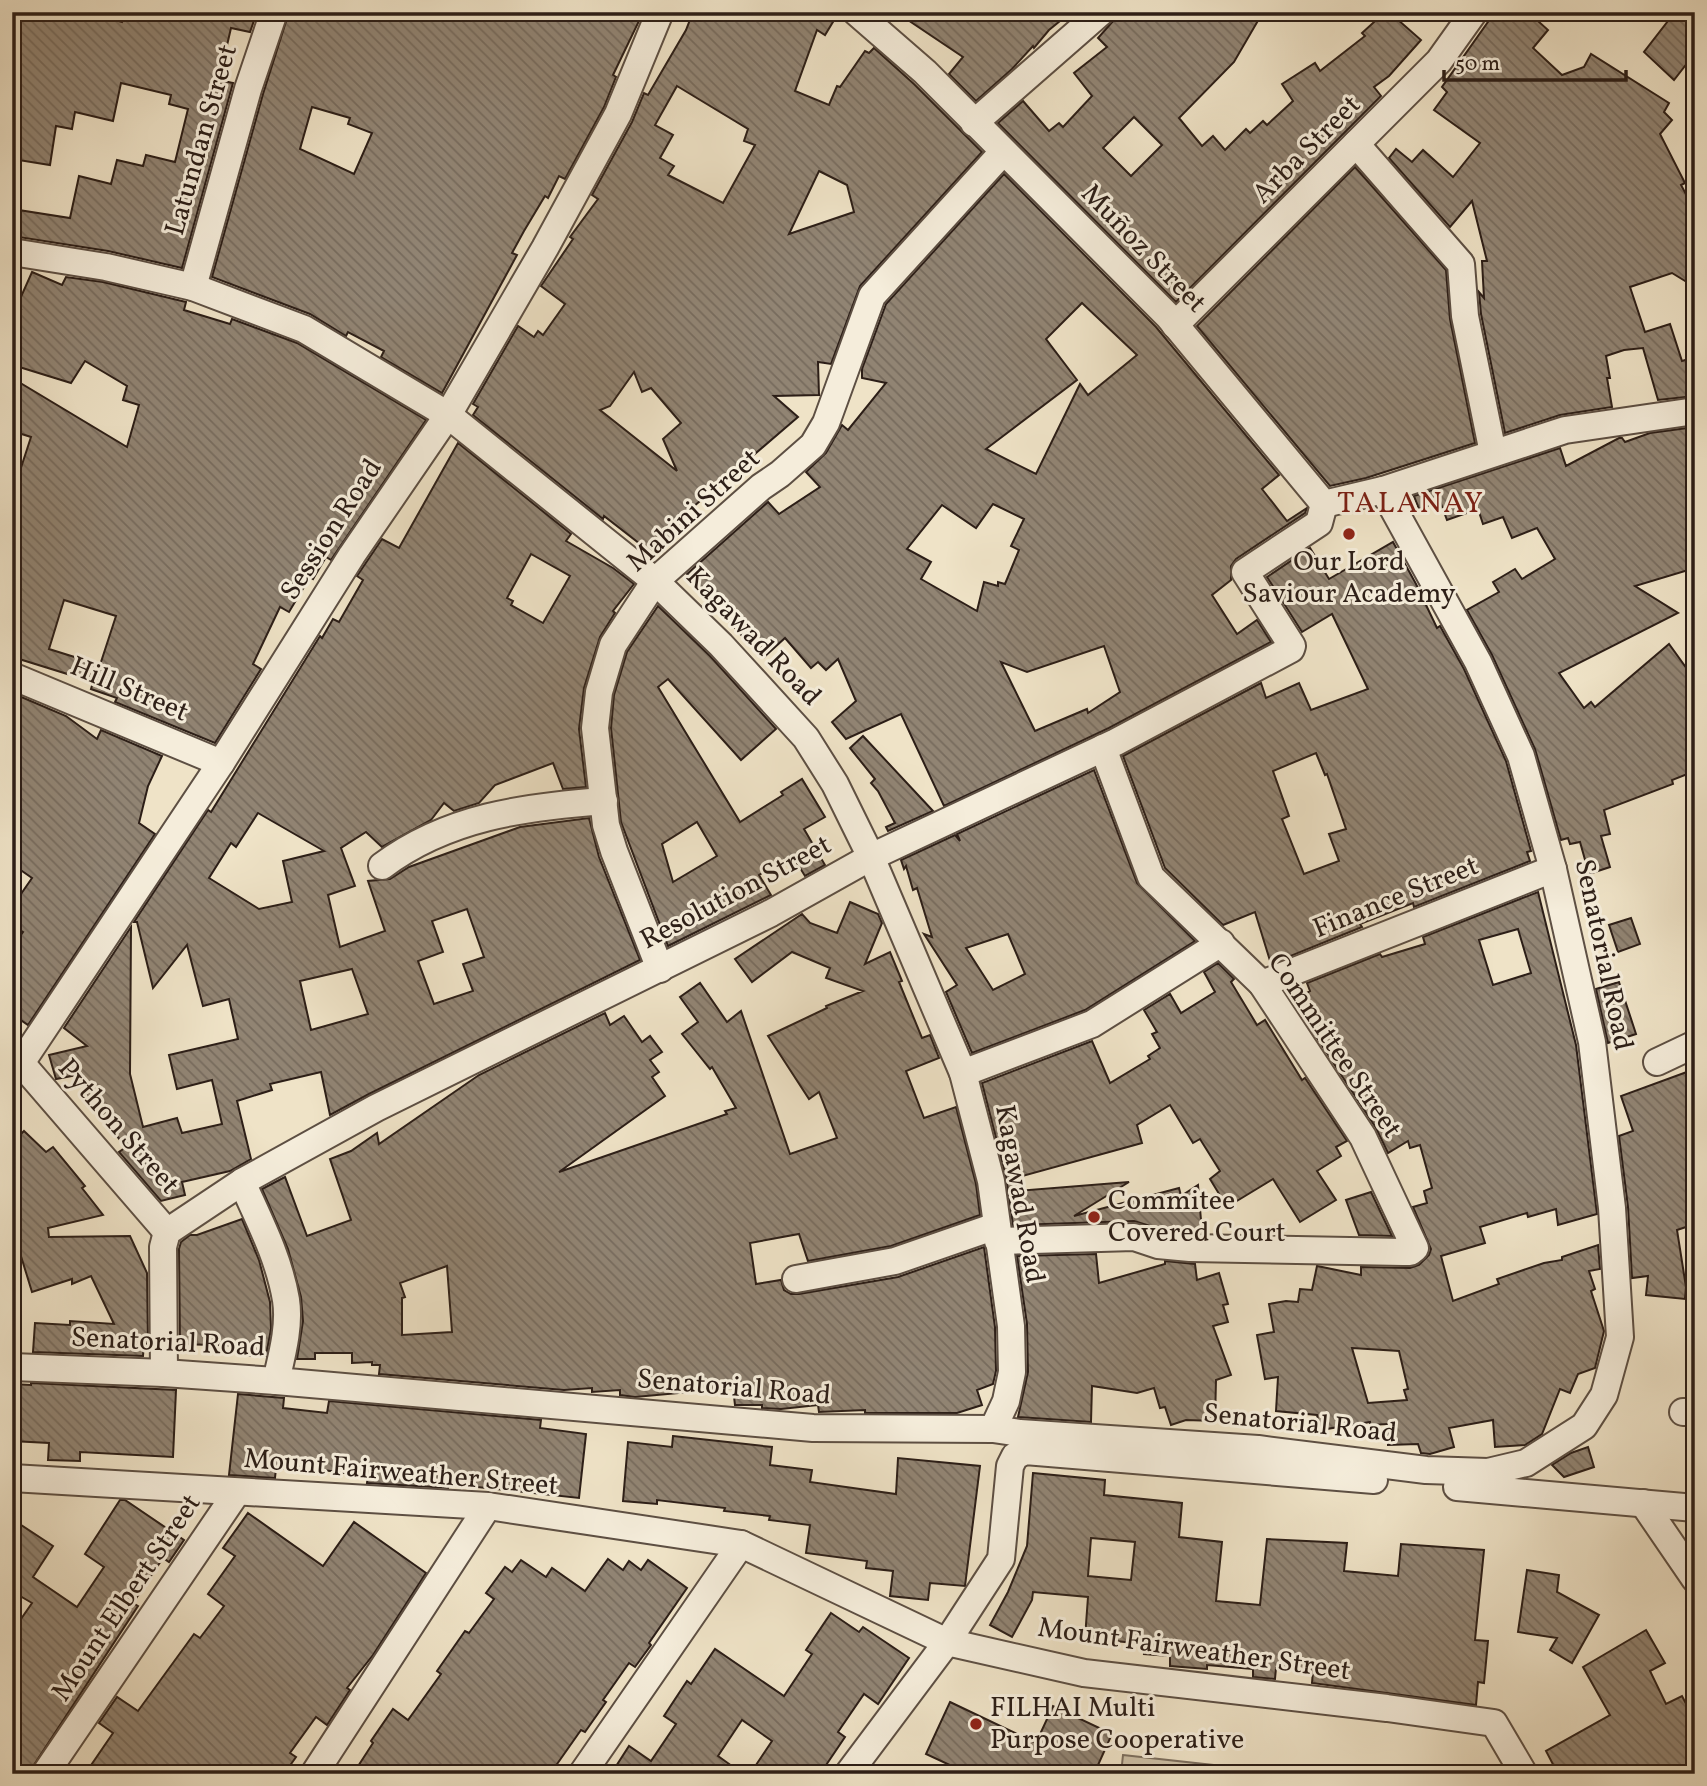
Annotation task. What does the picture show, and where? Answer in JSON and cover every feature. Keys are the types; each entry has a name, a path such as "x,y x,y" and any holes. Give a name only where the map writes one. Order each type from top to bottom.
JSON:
{"street":[{"name":"Latundan Street","path":"193,287 248,89 274,12"},
{"name":"Session Road","path":"17,1063 220,763 352,555 448,415 545,248 618,114 660,12"},
{"name":"Muñoz Street","path":"856,12 925,72 1175,325 1324,504"},
{"path":"974,123 1101,12"},
{"name":"Arba Street","path":"1175,325 1439,61 1474,12"},
{"path":"1356,144 1461,264 1465,316 1493,453"},
{"name":"Mabini Street","path":"660,969 606,825 595,728 599,692 613,645 655,581 813,445 826,423 872,296 1003,152"},
{"name":"Kagawad Road","path":"12,251 106,267 193,287 304,329 448,415 655,581 721,645 806,738 835,784 871,857 963,1073 991,1181 1011,1326 1012,1372 1006,1401 993,1429"},
{"path":"1324,504 1383,491 1565,430 1695,411"},
{"name":"Senatorial Road","path":"12,1367 276,1381 813,1428 993,1429 1258,1449 1426,1470 1488,1472 1526,1463 1584,1426 1604,1395 1620,1337 1612,1208 1593,1055 1553,869 1521,756 1478,662 1383,491"},
{"name":"Resolution Street","path":"167,1232 242,1182 376,1108 771,913 871,857 1103,748 1291,649 1292,646 1245,572 1319,523 1324,504"},
{"name":"Hill Street","path":"12,676 220,763"},
{"name":"Committee Street","path":"997,1233 1135,1237 1158,1245 1190,1248 1336,1252 1414,1251 1415,1248 1363,1137 1262,984 1151,877 1103,748"},
{"path":"382,866 407,847 442,831 487,817 558,805 604,801"},
{"name":"Finance Street","path":"1262,984 1553,869"},
{"path":"963,1073 1092,1024 1221,943"},
{"path":"1657,1062 1695,1044"},
{"name":"Python Street","path":"17,1063 167,1232"},
{"path":"242,1182 273,1251 286,1301 285,1339 276,1381"},
{"path":"164,1373 163,1247 167,1232"},
{"path":"796,1279 895,1261 997,1233"},
{"path":"848,1774 947,1642 1001,1559 1010,1466 1015,1456 1025,1451 1695,1508"},
{"name":"Mount Fairweather Street","path":"12,1478 488,1506 741,1544 947,1642 1084,1673 1494,1723 1524,1774"},
{"name":"Mount Elbert Street","path":"45,1774 237,1492"},
{"path":"1643,1503 1695,1579"},
{"path":"314,1774 488,1506"},
{"path":"582,1774 741,1544"}],"shaded area":[{"path":"1123,1755 1231,1767 1230,1774 1121,1774"}],"building":[{"path":"27,12 87,12 122,22 125,12 257,12 250,32 231,28 219,80 233,83 182,268 108,251 12,236 12,209 70,218 79,176 111,184 117,160 143,166 146,155 175,162 188,109 169,104 171,95 121,83 113,121 75,112 72,129 56,126 50,165 12,159 12,14 26,18"},
{"path":"289,12 623,12 639,21 613,75 616,77 604,107 565,179 559,176 548,198 545,196 524,231 512,253 517,255 442,393 381,357 384,351 348,332 346,336 310,314 212,277","holes":["312,107 350,118 348,124 372,133 354,174 300,149"]},
{"path":"693,12 839,12 825,35 817,30 795,91 829,105 837,86 840,87 865,51 869,53 874,48 982,152 860,286 831,364 818,362 819,395 774,396 798,417 693,507 653,559 638,547 640,544 604,516 603,519 473,415 478,407 473,404 518,326 534,337 538,331 543,335 565,304 541,286 573,239 570,237 598,199 592,195 632,122 644,93 648,95 686,30","holes":["677,86 748,129 744,141 755,145 723,203 668,175 674,166 660,158 673,135 655,125","819,171 847,185 854,212 789,234","634,372 642,392 651,388 681,423 663,439 677,471 600,410 610,406"]},
{"path":"896,12 1071,12 976,101 949,74 963,57"},
{"path":"1121,12 1263,12 1234,62 1179,118 1202,146 1213,136 1225,150 1246,129 1250,133 1263,121 1267,125 1293,101 1282,84 1315,63 1320,71 1365,36 1362,33 1385,12 1389,12 1421,40 1389,76 1374,87 1381,96 1176,302 998,123 1023,101 1049,131 1059,123 1063,127 1092,96 1074,73 1107,47 1098,38","holes":["1134,117 1162,145 1131,176 1103,148"]},
{"path":"1495,12 1528,12 1548,30 1533,48 1562,75 1584,67 1591,54 1669,103 1664,112 1672,120 1660,134 1685,183 1681,185 1695,211 1695,287 1672,273 1630,287 1645,332 1670,324 1682,361 1695,357 1695,396 1658,400 1643,348 1624,350 1606,356 1612,407 1560,415 1505,433 1481,314 1479,292 1484,298 1482,261 1487,261 1472,201 1450,227 1389,158 1396,149 1412,162 1423,150 1453,177 1480,143 1434,110 1447,92 1442,87"},
{"path":"1675,12 1695,12 1695,53 1674,80 1644,52"},
{"path":"1355,167 1446,270 1450,319 1475,443 1366,478 1330,486 1197,326"},
{"path":"1004,174 1156,327 1279,475 1262,489 1287,521 1307,508 1305,513 1236,559 1231,566 1231,580 1212,595 1237,634 1257,620 1271,642 1109,728 944,806 901,714 846,739 832,722 856,701 838,659 826,670 818,662 811,668 785,638 764,657 687,574 768,502 779,514 820,487 806,472 826,453 842,425 848,430 886,383 862,378 862,369 886,304","holes":["1082,303 1137,355 1088,395 1080,384 1036,474 986,449 1077,380 1046,339","993,504 1024,519 1011,546 1019,550 1005,584 998,582 998,586 984,582 977,611 921,579 931,562 907,549 942,505 976,528","1104,646 1120,692 1088,713 1087,709 1035,731 1001,662 1027,672"]},
{"path":"32,272 62,285 66,277 103,282 186,302 184,310 230,324 232,319 297,343 426,420 331,560 326,557 313,579 310,577 289,612 280,607 253,664 261,669 215,743 115,702 117,698 91,689 93,682 16,658 20,648 12,646 12,482 16,483 31,437 12,431 12,378 127,447 139,405 123,400 127,386 85,361 71,383 16,366 21,344 12,340 12,330 21,310 16,308","holes":["64,600 116,616 100,665 49,649"]},
{"path":"1695,427 1695,568 1635,586 1678,613 1559,673 1584,708 1591,702 1595,707 1669,644 1695,680 1695,771 1672,780 1673,784 1604,810 1610,834 1601,836 1610,867 1589,874 1580,842 1570,844 1568,838 1561,840 1535,749 1492,655 1467,610 1499,592 1493,582 1515,569 1522,579 1555,559 1537,528 1512,538 1503,517 1483,524 1478,509 1447,520 1440,501 1419,509 1414,496 1560,448 1566,466 1619,438 1625,442 1650,433"},
{"path":"458,443 571,534 566,541 613,568 634,584 613,611 615,613 600,637 584,688 579,729 586,787 563,789 553,763 495,785 479,803 454,811 444,803 431,820 382,847 366,832 341,848 355,886 328,895 340,947 385,931 368,881 390,879 409,867 520,827 589,818 599,857 640,960 330,1115 321,1072 270,1084 272,1090 237,1101 251,1159 230,1171 182,1182 185,1195 161,1201 119,1152 126,1147 88,1101 82,1074 56,1079 49,1055 87,1046 64,1028 131,927 130,1074 143,1127 177,1118 182,1133 222,1124 212,1080 177,1089 169,1055 238,1039 229,999 203,1006 187,945 153,988 137,922 134,922 208,810 211,812 320,636 322,638 333,619 339,622 363,580 357,576 382,539 399,548","holes":["531,554 570,576 543,623 511,605 513,601 507,598","258,813 324,851 283,861 292,902 259,909 209,878 231,843 236,847","467,909 484,957 463,964 473,991 434,1004 418,961 443,952 432,921","352,969 368,1014 311,1030 300,981"]},
{"path":"1393,542 1437,628 1440,626 1464,669 1506,761 1531,851 1527,852 1530,861 1414,907 1413,903 1360,924 1362,927 1271,964 1255,912 1223,925 1165,868 1123,756 1261,683 1266,698 1299,683 1311,710 1368,689 1332,614 1302,632 1267,577 1310,548 1329,579","holes":["1316,753 1325,775 1327,774 1346,829 1329,834 1339,861 1304,874 1282,819 1289,816 1273,771"]},
{"path":"658,606 710,656 776,729 741,760 668,679 658,687 740,822 783,795 781,792 802,779 825,817 804,829 825,865 805,876 792,855 759,875 771,895 668,946 621,822 611,728 614,695 627,652","holes":["697,822 717,856 673,882 662,844"]},
{"path":"12,693 66,716 97,739 101,730 162,756 148,786 139,823 155,834 28,1025 12,1014 12,947 23,932 12,925 12,907 32,878 12,864"},
{"path":"863,736 933,811 888,831 886,827 895,823 871,783 875,779 850,748"},
{"path":"1094,770 1137,883 1195,941 1085,1010 972,1053 946,992 957,985 924,934 932,937 917,888 913,890 906,866 904,869 901,860 955,835 960,841 957,834","holes":["1008,934 1025,974 993,990 966,948"]},
{"path":"1538,892 1576,1045 1597,1214 1558,1225 1556,1209 1528,1217 1527,1213 1480,1227 1485,1243 1441,1256 1453,1301 1499,1284 1497,1279 1544,1263 1562,1260 1562,1257 1598,1245 1600,1269 1589,1271 1595,1289 1591,1291 1604,1331 1595,1368 1578,1374 1570,1393 1560,1389 1542,1434 1525,1445 1495,1447 1493,1420 1449,1428 1454,1447 1430,1454 1421,1453 1418,1444 1388,1445 1388,1424 1370,1425 1370,1422 1320,1430 1317,1415 1276,1411 1278,1377 1265,1379 1257,1335 1274,1332 1269,1304 1298,1302 1300,1289 1312,1290 1317,1266 1361,1275 1361,1267 1410,1268 1419,1265 1429,1255 1431,1249 1413,1207 1427,1203 1424,1191 1432,1188 1420,1145 1410,1148 1408,1141 1388,1153 1376,1128 1294,1003 1310,991 1307,983 1380,954 1382,957 1425,944 1423,937","holes":["1518,929 1531,973 1493,985 1479,940","1352,1348 1399,1351 1408,1389 1404,1390 1407,1400 1368,1403"]},
{"path":"850,902 878,914 882,923 865,964 890,952 922,1038 930,1035 939,1058 906,1071 924,1118 956,1107 976,1184 980,1215 891,1246 808,1261 799,1234 750,1243 756,1284 781,1280 784,1290 799,1294 898,1277 984,1247 995,1327 996,1371 993,1384 977,1390 982,1405 957,1413 865,1413 865,1410 819,1412 818,1405 781,1409 762,1408 762,1405 735,1405 733,1388 635,1397 620,1395 620,1390 592,1392 592,1388 564,1390 379,1374 380,1365 372,1365 372,1362 352,1363 352,1353 315,1353 315,1359 297,1359 303,1321 301,1297 288,1249 262,1189 285,1177 307,1236 351,1220 330,1159 351,1151 377,1133 379,1144 479,1075 605,1013 610,1025 624,1016 642,1042 650,1036 662,1052 650,1060 659,1072 652,1077 665,1096 559,1172 727,1114 725,1111 736,1108 712,1067 710,1069 682,1034 698,1022 680,997 700,983 727,1022 741,1011 790,1154 837,1138 819,1092 809,1099 768,1036 827,1008 826,1006 863,991 826,978 830,968 792,952 752,982 735,959 802,914 810,923 837,933","holes":["447,1266 452,1332 402,1335 402,1298 405,1297 400,1283"]},
{"path":"1631,918 1640,944 1618,952 1609,925"},
{"path":"1218,963 1234,979 1231,982 1257,1025 1265,1020 1302,1080 1305,1078 1347,1141 1336,1147 1341,1156 1317,1171 1336,1200 1300,1222 1273,1179 1227,1207 1210,1179 1220,1171 1200,1139 1193,1143 1170,1105 1137,1125 1142,1143 1015,1178 1017,1191 1129,1182 1074,1216 1179,1188 1181,1196 1198,1185 1202,1232 1163,1230 1134,1221 1013,1225 1006,1177 982,1083 1092,1041 1110,1083 1150,1059 1148,1056 1160,1048 1152,1034 1157,1032 1144,1010 1170,994 1181,1013 1215,992 1204,972"},
{"path":"1619,982 1636,1034 1608,1043 1596,989"},
{"path":"1695,1069 1695,1224 1677,1230 1686,1287 1685,1299 1646,1295 1648,1276 1632,1278 1628,1207 1619,1136 1633,1131 1621,1096"},
{"path":"24,1131 46,1152 53,1147 85,1186 82,1188 103,1215 48,1228 49,1237 130,1236 147,1273 148,1344 144,1344 143,1356 33,1352 35,1323 70,1325 70,1321 114,1324 91,1276 72,1284 72,1279 32,1292 16,1240 12,1241 12,1143"},
{"path":"1371,1192 1392,1236 1359,1235 1346,1200"},
{"path":"242,1219 259,1260 270,1302 271,1329 266,1356 246,1356 246,1346 180,1344 181,1242 190,1235"},
{"path":"1096,1254 1099,1283 1165,1264 1165,1261 1195,1264 1197,1280 1219,1273 1228,1304 1223,1305 1228,1322 1213,1326 1231,1375 1216,1380 1215,1421 1186,1420 1171,1425 1165,1407 1160,1408 1154,1388 1137,1393 1092,1386 1091,1422 1018,1417 1028,1372 1027,1324 1017,1256"},
{"path":"12,1384 176,1390 173,1457 80,1452 80,1461 48,1460 49,1443 12,1441"},
{"path":"238,1394 284,1398 283,1408 327,1413 329,1401 541,1420 540,1428 586,1434 579,1498 449,1484 448,1488 367,1483 368,1476 315,1469 315,1473 276,1468 275,1478 229,1475"},
{"path":"673,1436 772,1447 770,1465 812,1470 810,1482 896,1494 898,1458 980,1466 965,1586 930,1583 928,1600 890,1596 893,1571 866,1568 867,1561 806,1553 810,1525 769,1520 770,1516 724,1511 725,1508 657,1500 657,1504 623,1501 628,1442 672,1447"},
{"path":"1588,1447 1594,1467 1564,1477 1552,1465 1571,1453"},
{"path":"1033,1473 1105,1480 1104,1495 1182,1503 1179,1537 1222,1542 1216,1601 1260,1605 1267,1539 1347,1543 1344,1571 1398,1576 1401,1544 1484,1550 1475,1640 1488,1641 1484,1683 1478,1682 1476,1705 1312,1683 1313,1671 1276,1668 1275,1679 1253,1677 1253,1669 1207,1665 1207,1669 1170,1666 1170,1656 1144,1654 1145,1644 1085,1638 1088,1597 1033,1592 1032,1600 1012,1637 990,1625 1008,1592 1027,1546","holes":["1091,1538 1135,1542 1131,1580 1088,1576"]},
{"path":"120,1500 125,1500 184,1540 169,1562 163,1558 133,1603 138,1606 28,1774 12,1774 12,1632 32,1603 20,1596 12,1608 12,1519 53,1546 33,1577 77,1607 104,1567 85,1554"},
{"path":"248,1513 323,1566 354,1522 426,1573 373,1655 347,1688 350,1690 327,1725 316,1717 290,1753 296,1757 284,1774 85,1774 113,1733 99,1723 117,1697 138,1711 194,1634 200,1638 224,1606 208,1594 235,1556 223,1548"},
{"path":"608,1559 623,1570 629,1561 641,1570 648,1560 687,1588 635,1667 629,1663 585,1732 581,1730 550,1774 353,1774 393,1709 408,1720 441,1674 437,1671 465,1631 469,1633 494,1599 486,1593 505,1567 512,1572 521,1560 546,1577 552,1568 585,1591"},
{"path":"1527,1570 1559,1575 1557,1592 1599,1615 1572,1663 1550,1650 1557,1638 1518,1632"},
{"path":"831,1613 859,1632 863,1627 909,1658 878,1704 864,1694 838,1732 845,1737 820,1774 750,1774 772,1741 742,1720 718,1756 743,1774 611,1774 629,1746 651,1761 676,1724 664,1716 687,1681 691,1684 715,1649 784,1696 812,1654 806,1650"},
{"path":"1646,1630 1665,1663 1650,1671 1666,1704 1682,1696 1695,1721 1695,1764 1678,1774 1558,1774 1546,1751 1610,1715 1583,1667"},
{"path":"950,1702 1036,1743 1053,1706 1112,1734 1094,1774 969,1774 926,1754"}],"place":[{"name":"Our Lord Saviour Academy","path":"1349,534"},
{"name":"Commitee Covered Court","path":"1094,1217"},
{"name":"FILHAI Multi Purpose Cooperative","path":"976,1724"}],"district":[{"name":"TALANAY","path":"1411,504"}]}
